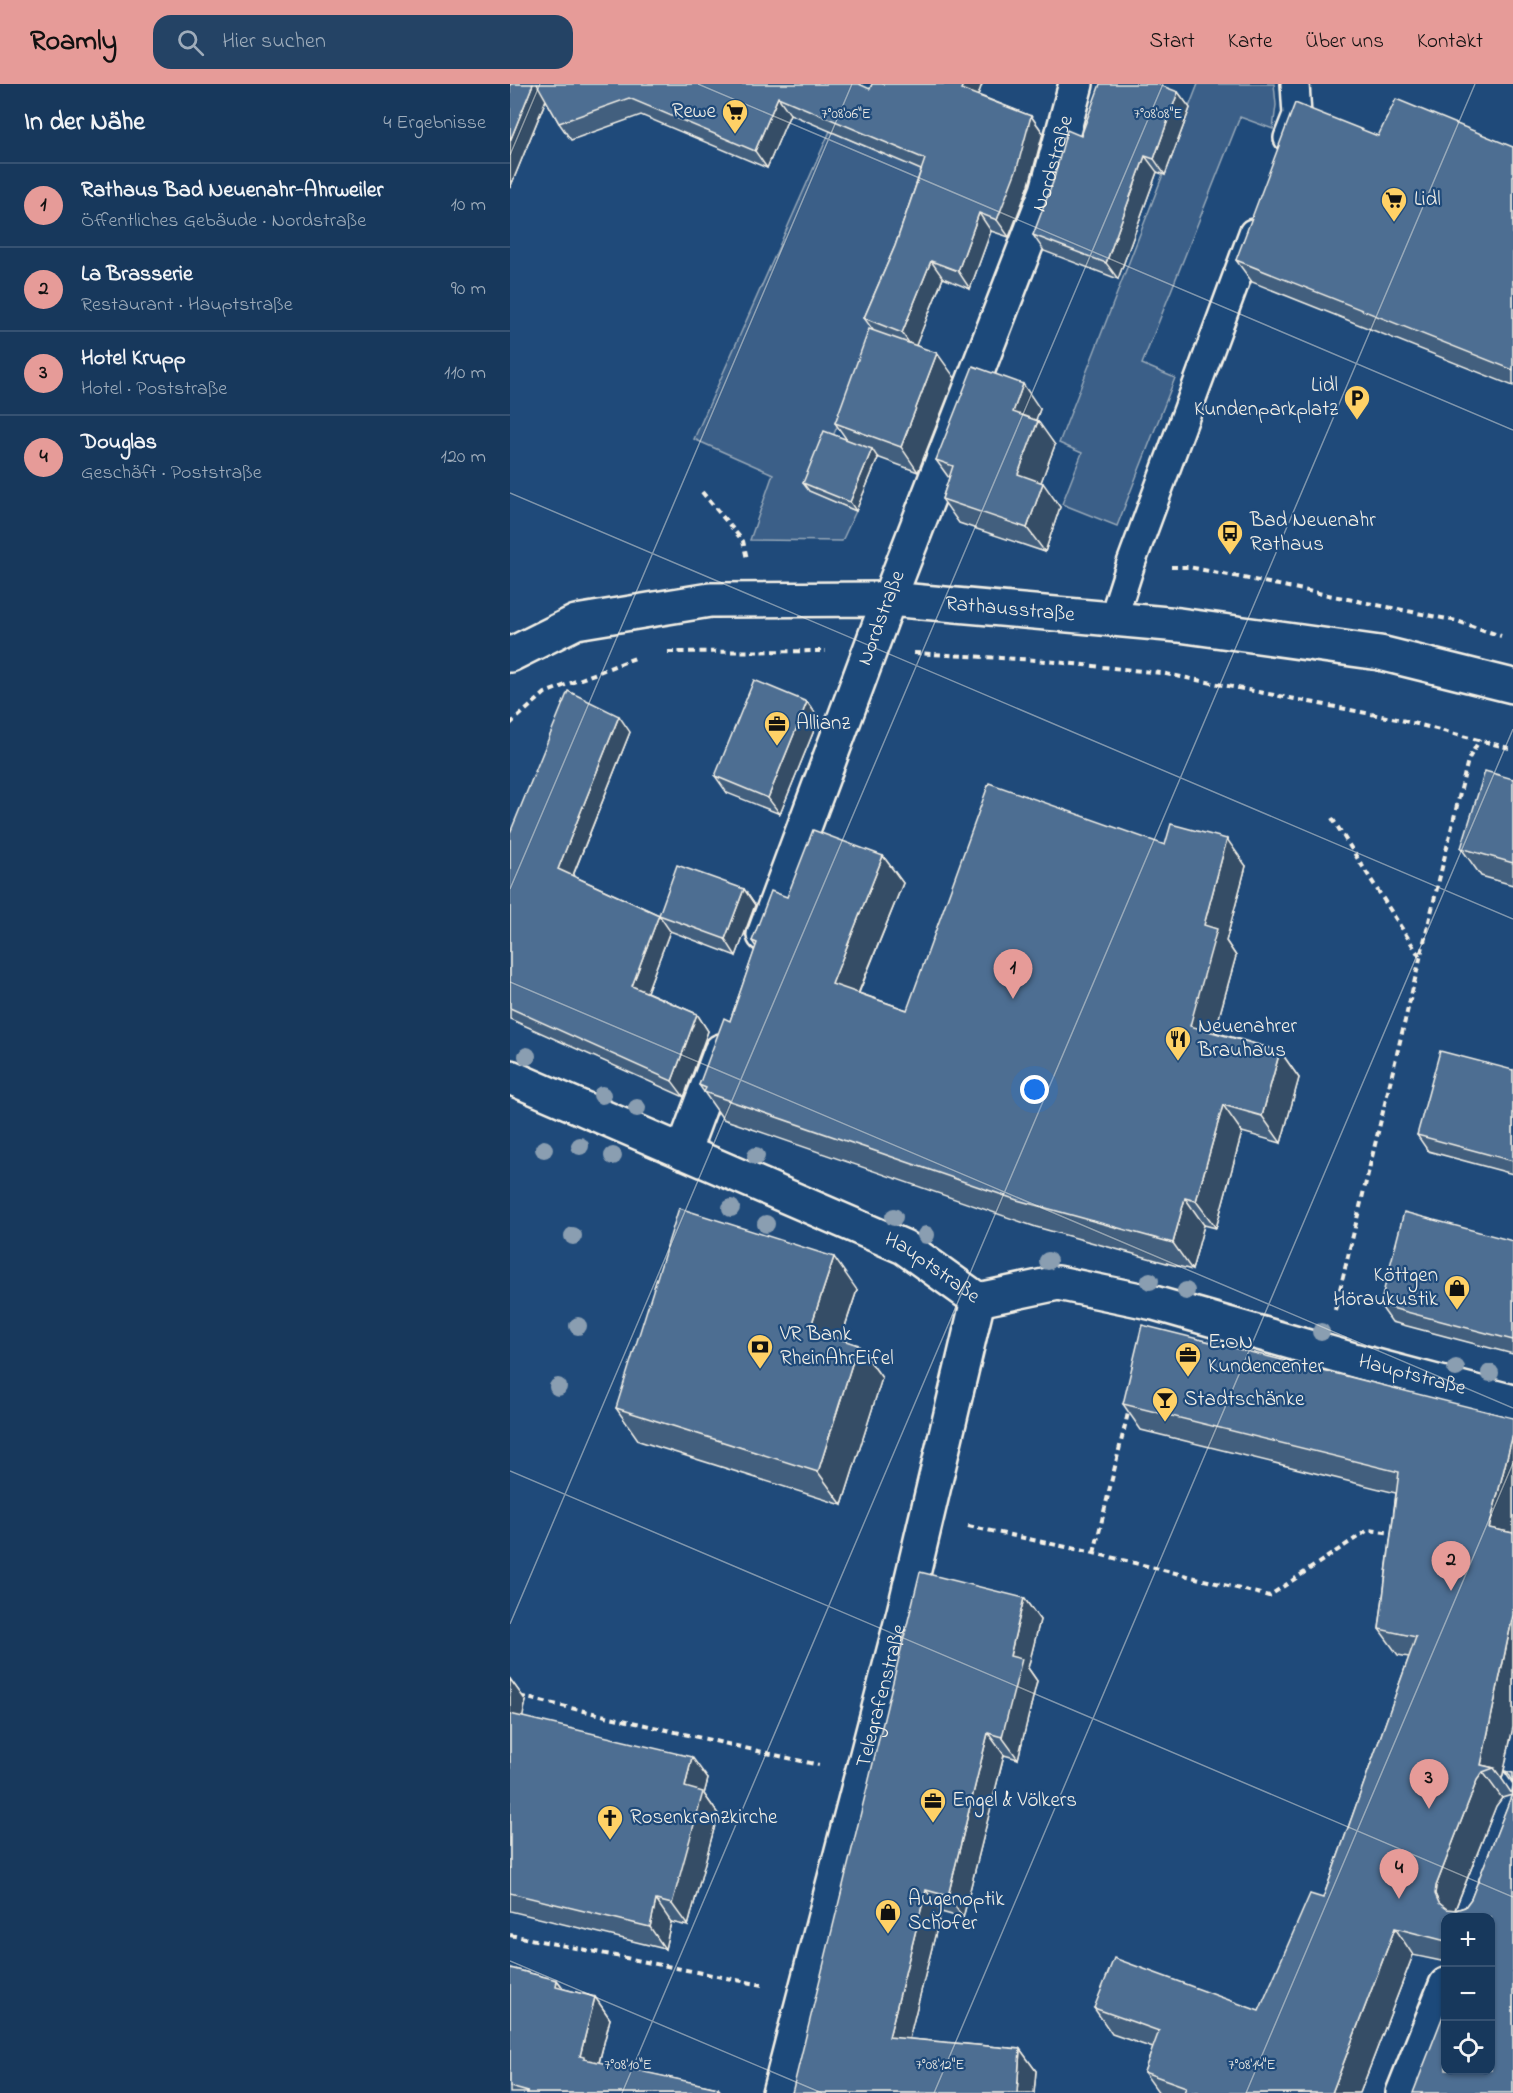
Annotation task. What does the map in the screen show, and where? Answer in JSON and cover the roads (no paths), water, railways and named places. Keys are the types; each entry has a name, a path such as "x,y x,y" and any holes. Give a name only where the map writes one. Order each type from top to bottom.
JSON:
{"street":[{"name":"Nordstraße","path":"754,964 889,599 1047,191 1076,84"},
{"name":"Rathausstraße","path":"510,655 576,622 710,600 889,599 1179,625 1380,653 1513,686"},
{"path":"684,1152 733,1020"},
{"name":"Hauptstraße","path":"510,1077 904,1246 978,1300 1058,1283 1154,1304 1513,1402"},
{"name":"Telegrafenstraße","path":"779,2093 926,1517 978,1300"},
{"path":"1403,2093 1441,1998"}],"lane":[{"path":"1280,159 1297,114 1295,84"},
{"path":"1113,619 1130,566 1260,214"}],"place":[{"name":"Rewe","path":"735,135"},
{"name":"Lidl","path":"1394,223"},
{"name":"Lidl Kundenparkplatz","path":"1357,421"},
{"name":"Bad Neuenahr Rathaus","path":"1230,556"},
{"name":"Allianz","path":"777,747"},
{"name":"Rathaus Bad Neuenahr-Ahrweiler","path":"1013,999"},
{"name":"Neuenahrer Brauhaus","path":"1178,1062"},
{"name":"Köttgen Höraukustik","path":"1457,1311"},
{"name":"VR Bank RheinAhrEifel","path":"760,1370"},
{"name":"E.ON Kundencenter","path":"1188,1378"},
{"name":"Stadtschänke","path":"1165,1423"},
{"name":"La Brasserie","path":"1451,1591"},
{"name":"Hotel Krupp","path":"1429,1809"},
{"name":"Engel & Völkers","path":"933,1824"},
{"name":"Rosenkranzkirche","path":"610,1841"},
{"name":"Douglas","path":"1399,1899"},
{"name":"Augenoptik Schofer","path":"888,1935"}]}
